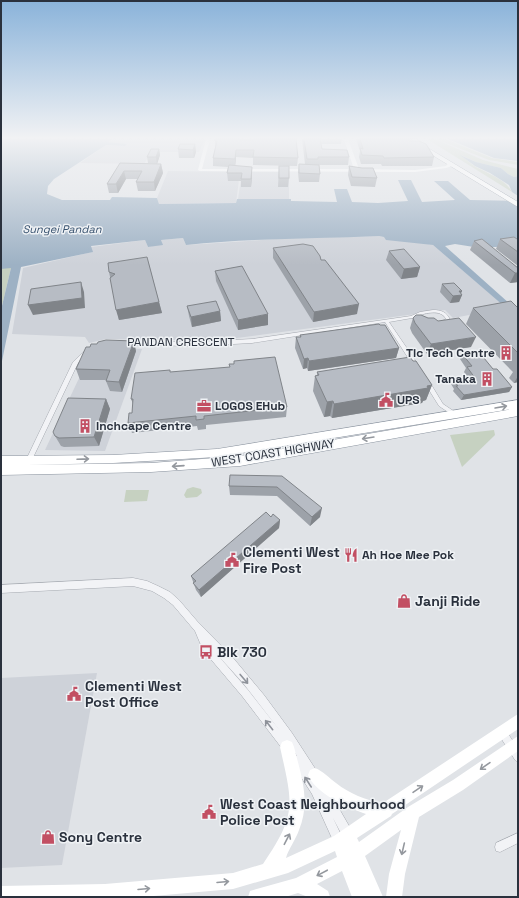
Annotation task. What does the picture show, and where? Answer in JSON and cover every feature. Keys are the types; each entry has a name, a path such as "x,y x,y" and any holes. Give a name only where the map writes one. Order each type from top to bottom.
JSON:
{"highway":[{"path":"481,181 512,198"},
{"path":"485,181 512,198 518,205"},
{"name":"WEST COAST HIGHWAY","path":"1,461 27,465 135,468 217,464 240,461 340,438 439,418 518,404"},
{"name":"WEST COAST HIGHWAY","path":"340,438 518,412"},
{"name":"WEST COAST HIGHWAY","path":"1,470 27,465"}],"street":[{"name":"PANDAN CRESCENT","path":"412,317 418,314 435,312 446,315 448,318 447,322 438,323"},
{"name":"PANDAN CRESCENT","path":"122,342 188,344 239,342 412,317 425,318"},
{"path":"386,321 418,369"},
{"path":"27,465 76,362 82,354 94,347"},
{"path":"424,378 442,405 456,415"},
{"path":"439,418 442,405"},
{"path":"1,589 133,582 150,585 168,596 183,610 197,628 206,647 245,693 287,747 314,791 334,828 343,838"},
{"path":"197,628 212,640 277,717 315,775 352,857 375,897"},
{"path":"1,894 104,895 233,881 288,865 343,838 386,811 518,721"},
{"path":"256,897 298,886 352,857 413,812 516,749 502,732"},
{"path":"267,872 290,836 298,803 295,780 287,747"},
{"path":"315,775 341,796 355,804 386,811"},
{"path":"394,897 397,874 413,812"},
{"path":"500,847 518,838"},
{"path":"352,857 360,897"},
{"path":"298,886 310,889 322,897"}],"shaded area":[{"path":"164,181 239,181 236,203 159,204 157,198"},
{"path":"241,181 289,181 289,199 238,199"},
{"path":"379,236 433,245 507,308 453,318 445,310 237,338 177,340 106,339 89,343 85,337 12,334 23,268 92,252 91,247 145,240 148,247 162,244 161,240 183,238 186,245 292,238"},
{"path":"109,347 142,349 105,451 45,450 90,355"},
{"path":"97,673 62,865 1,868 1,678"}],"green space":[{"path":"494,181 502,181 512,192"},
{"path":"6,267 11,268 1,310 1,269"},
{"path":"494,430 495,435 462,467 450,435"},
{"path":"193,487 201,489 202,493 197,497 186,498 184,495 187,489"},
{"path":"126,490 149,490 147,501 124,502"}],"water":[{"name":"Sungei Pandan","path":"1,181 52,181 48,186 47,194 62,200 110,200 112,197 157,198 159,204 236,203 237,199 291,199 291,201 337,202 334,189 347,189 352,202 378,203 408,201 398,181 411,181 422,202 455,200 434,181 448,181 470,200 518,201 518,239 507,245 496,247 474,247 455,244 445,246 518,311 518,318 433,245 386,240 384,237 379,236 258,240 186,245 183,238 161,240 163,245 148,247 145,240 91,246 93,252 21,267 1,366 1,310 11,268 1,269"},
{"path":"503,181 518,181 518,196 512,192 509,185"}],"building":[{"path":"109,181 118,181 116,184 107,184"},
{"path":"137,181 154,181 154,182 136,182"},
{"path":"514,237 518,239 518,252 500,239"},
{"path":"482,239 518,268 518,273 515,273 474,241"},
{"path":"303,244 313,246 321,260 325,260 359,304 314,312 273,248"},
{"path":"404,249 420,267 404,269 389,251"},
{"path":"147,257 159,302 116,310 110,278 115,274 109,272 108,263"},
{"path":"242,266 268,314 238,320 215,271"},
{"path":"81,282 82,298 28,305 31,289"},
{"path":"454,283 462,291 459,291 462,295 453,296 442,284"},
{"path":"216,301 220,311 191,317 187,306"},
{"path":"511,301 518,308 518,353 473,308"},
{"path":"416,315 434,318 438,321 459,318 476,337 431,344 415,323 413,318"},
{"path":"379,324 385,325 399,348 309,361 308,358 304,359 296,337 301,337 300,335"},
{"path":"106,340 134,341 119,382 106,381 110,370 76,369 86,347 90,347 91,344 97,344 98,342"},
{"name":"Tanaka","path":"479,352 493,369 497,369 512,387 464,395 456,386 458,386 453,379 460,378 461,380 475,378 467,367 472,366 462,354"},
{"path":"275,357 287,407 204,416 204,419 196,420 196,416 128,423 129,413 132,413 133,399 131,399 135,373 170,370 170,372 230,367 229,364 234,364 234,361"},
{"path":"410,357 413,361 416,361 432,385 427,386 428,388 334,404 333,401 327,402 315,376 319,375 317,372"},
{"path":"68,398 106,399 94,437 59,438 55,436 53,432"},
{"path":"230,475 282,476 322,508 312,517 277,487 229,486"},
{"path":"266,512 271,517 273,514 280,520 199,590 193,583 196,581 191,576"}],"place":[{"name":"Tic Tech Centre","path":"506,353"},
{"name":"Tanaka","path":"487,379"},
{"name":"UPS","path":"386,400"},
{"name":"LOGOS EHub","path":"204,406"},
{"name":"Inchcape Centre","path":"85,426"},
{"name":"Ah Hoe Mee Pok","path":"351,555"},
{"name":"Clementi West Fire Post","path":"232,560"},
{"name":"Janji Ride","path":"404,601"},
{"name":"Blk 730","path":"206,652"},
{"name":"Clementi West Post Office","path":"74,694"},
{"name":"West Coast Neighbourhood Police Post","path":"209,812"},
{"name":"Sony Centre","path":"48,837"}]}
